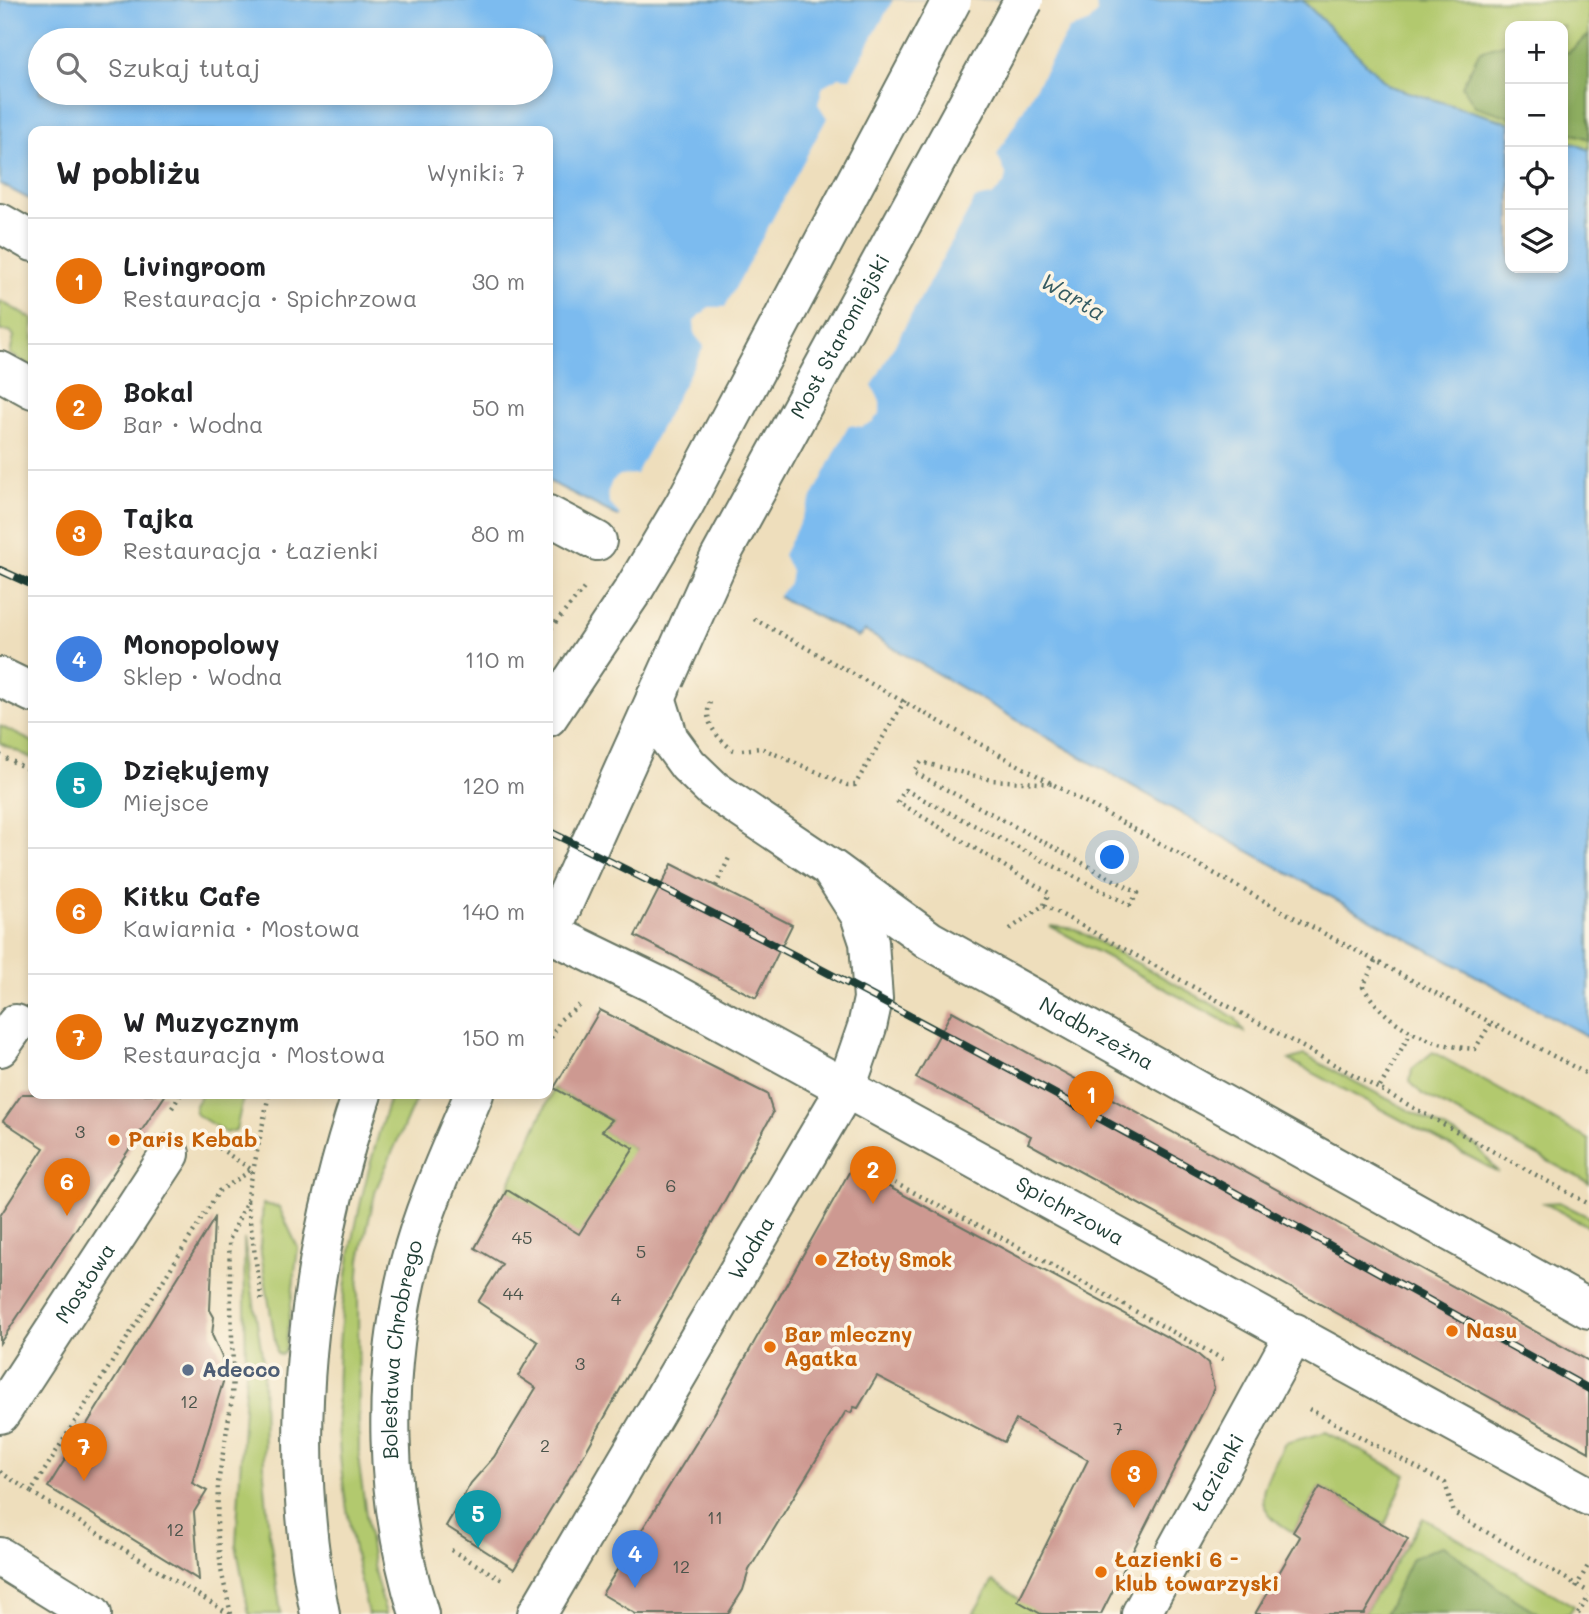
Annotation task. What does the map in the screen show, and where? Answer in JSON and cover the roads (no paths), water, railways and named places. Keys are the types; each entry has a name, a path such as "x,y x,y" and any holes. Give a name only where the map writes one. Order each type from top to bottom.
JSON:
{"street":[{"path":"553,710 598,644 684,505 952,0"},
{"name":"Most Staromiejski","path":"660,688 719,559 1024,0"},
{"path":"0,223 28,239"},
{"path":"0,371 28,387"},
{"path":"553,518 597,541"},
{"path":"0,677 28,691"},
{"path":"553,925 660,688"},
{"name":"Nadbrzeżna","path":"660,688 669,739 688,765 714,790 830,868 929,940 1589,1309"},
{"name":"Wodna","path":"537,1614 846,1088 867,1027 873,999 873,971 860,915 830,868"},
{"name":"Spichrzowa","path":"553,936 663,988 1589,1496"},
{"path":"320,1614 304,1517 303,1439 308,1356 323,1250 349,1132 360,1099"},
{"name":"Bolesława Chrobrego","path":"419,1614 408,1579 391,1465 393,1380 410,1263 439,1175 472,1099"},
{"name":"Mostowa","path":"0,1414 170,1154"},
{"name":"Łazienki","path":"1141,1614 1295,1333"},
{"path":"0,1556 92,1614"}],"water":[{"name":"Warta","path":"0,0 1302,0 1389,86 1505,121 1505,273 1568,273 1568,141 1589,150 1589,1037 1225,838 865,631 858,637 553,484 553,126 28,126 28,198 0,184"}],"railway":[{"path":"0,570 28,583"},
{"path":"553,834 942,1033 1589,1389"}],"place":[{"name":"Livingroom","path":"1091,1129"},
{"name":"Paris Kebab","path":"114,1140"},
{"name":"Bokal","path":"873,1204"},
{"name":"Kitku Cafe","path":"67,1216"},
{"name":"Złoty Smok","path":"821,1260"},
{"name":"Nasu","path":"1452,1331"},
{"name":"Bar mleczny Agatka","path":"770,1347"},
{"name":"Adecco","path":"188,1370"},
{"name":"W Muzycznym","path":"84,1481"},
{"name":"Tajka","path":"1134,1508"},
{"name":"Dziękujemy","path":"478,1548"},
{"name":"Łazienki 6 - klub towarzyski","path":"1101,1572"},
{"name":"Monopolowy","path":"635,1588"}]}
